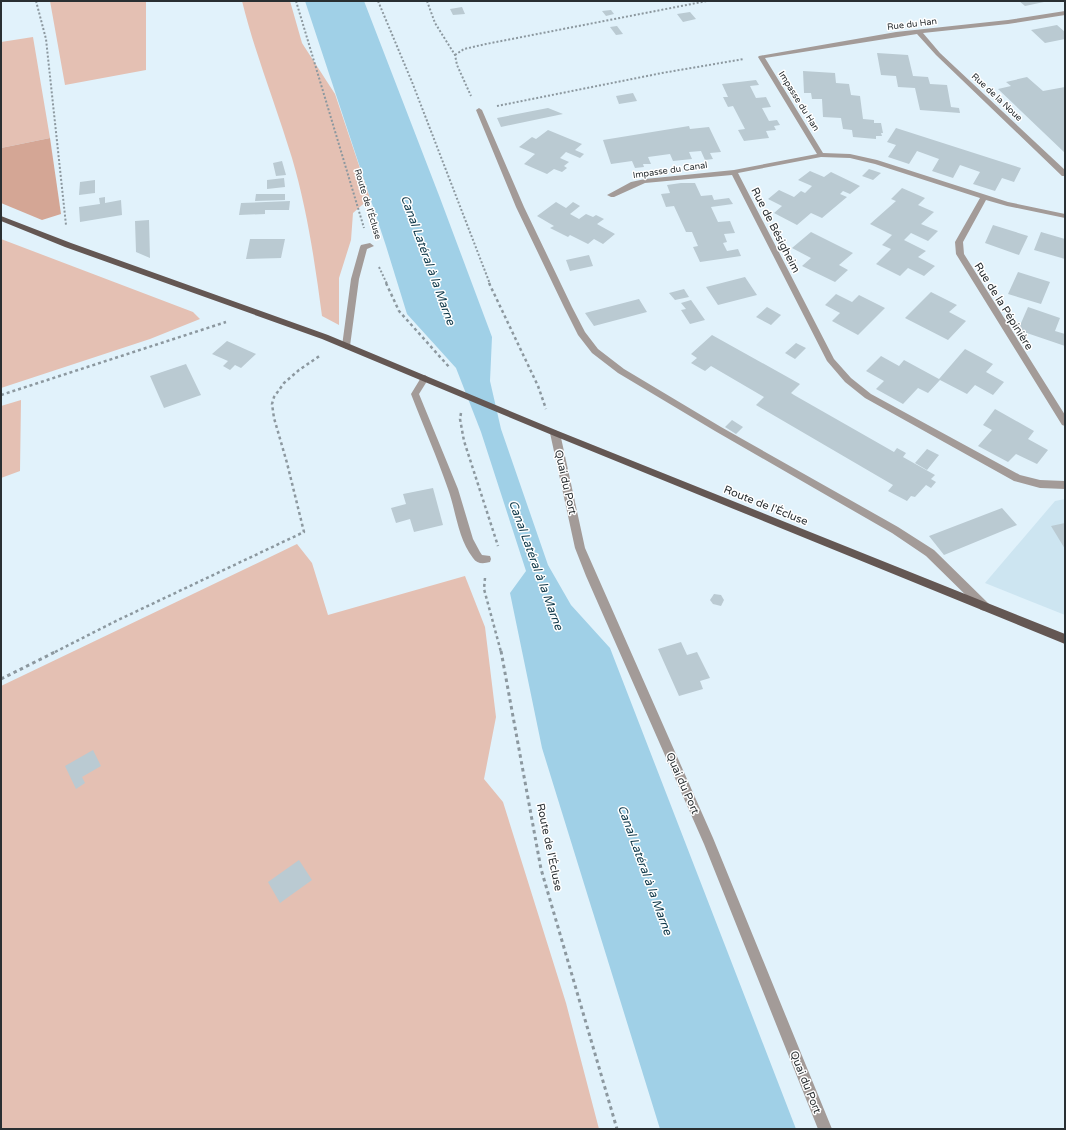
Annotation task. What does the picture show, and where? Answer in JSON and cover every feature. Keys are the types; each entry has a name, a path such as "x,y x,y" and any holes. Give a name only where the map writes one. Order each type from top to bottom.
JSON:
{"main road":[{"name":"Route de l'Écluse","path":"1,218 68,245 346,346 555,433 1065,639"}],"street":[{"name":"Rue du Han","path":"761,57 896,34 1008,22 1065,12"},
{"name":"Rue de la Noue","path":"919,32 938,54 1065,174"},
{"name":"Impasse du Han","path":"761,57 821,155"},
{"path":"479,110 520,207 564,300 581,333 595,351 621,370 718,429 895,530 930,553 985,607"},
{"path":"734,172 821,155 850,156 877,162 1006,204 1065,216"},
{"name":"Impasse du Canal","path":"611,195 623,188 645,181 734,172"},
{"name":"Rue de Bésigheim","path":"734,172 831,361 845,378 868,396 1017,478 1045,486 1065,485"},
{"name":"Rue de la Pépinière","path":"984,197 959,242 960,254 1065,423"},
{"path":"346,346 355,279 364,247 370,246"},
{"path":"425,378 415,394 453,489 468,539 476,555 480,558 486,558"},
{"name":"Quai du Port","path":"555,433 580,548 588,569 709,842 825,1129"}],"path":[{"path":"36,1 46,39 51,75 68,245"},
{"name":"Route de l'Écluse","path":"296,1 370,246 399,311 453,372"},
{"path":"378,1 412,82 491,287 538,386 555,433"},
{"path":"427,1 435,23 456,55 457,65 462,80 479,110 662,73 733,60 761,57"},
{"path":"456,55 464,50 486,44 707,1"},
{"path":"1,395 255,312"},
{"path":"1,679 116,621 304,532 273,413 272,403 277,394 294,373 319,356 346,346"},
{"path":"460,419 464,441"},
{"name":"Route de l'Écluse","path":"484,589 498,637 541,869 617,1129"}],"shaded area":[{"path":"50,1 146,1 146,70 65,85"},
{"path":"242,1 290,1 302,43 335,94 370,198 353,213 351,240 339,278 339,325 322,316 310,236 297,177"},
{"path":"33,37 50,138 1,148 1,42"},
{"path":"50,138 61,214 42,220 1,203 1,148"},
{"path":"1,239 193,312 200,319 150,339 1,388"},
{"path":"21,400 20,471 1,478 1,406"},
{"path":"1065,499 1065,615 985,583 1055,501"},
{"path":"297,544 312,563 328,615 465,576 485,627 496,717 484,779 503,802 566,1003 599,1129 1,1129 1,686"}],"water":[{"name":"Canal Latéral à la Marne","path":"305,1 364,1 492,337 490,381 501,429 548,565 571,605 610,648 796,1129 660,1129 542,748 510,593 526,571 481,432 456,368 407,314"}],"building":[{"path":"1019,1 1044,1 1044,2 1025,6"},
{"path":"462,7 465,14 453,15 450,9"},
{"path":"611,10 614,14 606,16 602,11"},
{"path":"690,12 696,19 683,22 677,14"},
{"path":"1057,25 1065,32 1065,39 1045,43 1031,30"},
{"path":"617,26 623,34 616,35 610,27"},
{"path":"877,53 908,55 913,76 928,77 930,84 947,85 951,107 959,108 960,113 920,110 915,88 898,87 896,76 881,75"},
{"path":"803,71 835,73 836,83 849,84 851,95 860,96 863,119 874,120 874,123 881,123 883,133 881,133 882,136 876,136 876,139 853,137 852,130 843,129 841,118 823,117 822,99 812,99 811,93 804,93"},
{"path":"1027,77 1043,91 1065,87 1065,153 998,89 1011,86 1006,82"},
{"path":"756,80 759,85 750,86 756,98 766,97 771,107 762,108 769,121 777,120 780,125 774,126 776,130 766,131 769,138 744,141 738,130 745,129 733,106 728,107 723,97 728,97 722,84"},
{"path":"633,93 637,101 619,104 616,96"},
{"path":"548,108 563,114 501,127 497,118"},
{"path":"689,126 690,129 709,127 721,152 710,153 713,159 705,160 701,151 689,152 692,159 673,161 670,154 648,157 651,164 643,164 644,167 635,168 632,161 611,164 603,140"},
{"path":"896,128 1021,168 1014,182 1002,178 995,191 973,184 980,172 960,165 953,178 932,171 939,159 917,151 909,164 888,157 896,145 887,142"},
{"path":"548,130 582,144 575,150 584,154 580,158 566,152 560,158 569,162 564,166 567,168 562,172 554,169 547,174 524,164 535,154 519,147 532,137 536,139"},
{"path":"282,161 286,175 276,176 273,163"},
{"path":"869,169 881,173 873,180 862,176"},
{"path":"810,171 824,177 831,172 860,186 850,194 843,191 840,194 847,197 822,218 811,213 797,225 774,213 782,206 768,199 779,190 794,197 801,191 805,193 812,186 798,180"},
{"path":"284,178 285,187 267,189 267,180"},
{"path":"95,180 95,193 79,195 80,182"},
{"path":"695,183 701,196 712,195 714,200 729,198 733,204 711,207 718,222 730,221 735,233 724,234 727,242 723,243 727,251 738,249 741,256 700,262 693,247 698,246 692,232 686,232 674,206 666,207 661,194 670,193 667,185"},
{"path":"902,188 925,198 918,205 934,212 921,224 938,231 928,241 911,233 904,240 926,251 918,257 935,266 924,276 908,268 900,276 876,264 891,249 882,245 892,235 870,224 896,201 891,199"},
{"path":"256,194 285,194 285,200 255,201"},
{"path":"105,197 105,203 121,200 122,215 80,222 79,207 100,204 99,198"},
{"path":"290,201 289,210 265,210 265,214 239,215 241,203"},
{"path":"556,202 566,208 573,202 580,206 570,214 579,219 586,214 593,217 596,215 604,219 597,224 615,234 603,244 594,239 588,244 570,235 568,237 550,228 554,226 537,216"},
{"path":"149,220 150,258 136,252 135,221"},
{"path":"993,225 1028,236 1019,255 985,243"},
{"path":"811,232 853,253 839,265 848,270 835,282 802,266 811,258 792,248"},
{"path":"1041,232 1065,239 1065,259 1034,250"},
{"path":"250,239 285,239 281,258 246,259"},
{"path":"589,255 593,266 570,271 566,260"},
{"path":"1018,272 1050,282 1041,304 1008,294"},
{"path":"745,277 757,295 718,305 706,287"},
{"path":"684,289 689,297 675,300 669,293"},
{"path":"931,292 957,305 949,312 966,321 948,340 905,318"},
{"path":"836,294 852,302 859,295 885,308 858,335 832,321 840,313 825,305"},
{"path":"639,299 647,312 594,326 585,313"},
{"path":"691,300 705,320 690,324 681,310 686,309 681,303"},
{"path":"767,307 781,315 771,325 756,317"},
{"path":"1028,307 1060,318 1055,331 1065,334 1065,346 1018,330"},
{"path":"712,335 800,384 791,393 794,395 894,452 897,448 906,453 903,457 935,475 931,479 936,482 931,488 926,485 915,497 911,496 907,501 888,491 893,485 756,405 764,397 711,366 705,371 691,363 697,358 691,354"},
{"path":"227,341 256,354 241,368 235,365 230,370 223,366 228,361 212,354"},
{"path":"796,343 806,348 795,359 785,353"},
{"path":"965,349 993,364 986,372 1004,382 993,395 975,385 967,394 940,380 928,393 918,388 903,404 876,389 884,381 866,371 881,356 899,366 904,360 939,379"},
{"path":"186,364 201,395 164,408 150,376"},
{"path":"995,409 1034,431 1028,439 1048,450 1037,464 1016,454 1008,462 978,446 992,430 983,425"},
{"path":"732,420 743,427 736,434 725,427"},
{"path":"927,449 939,455 927,470 915,463"},
{"path":"433,488 443,525 414,532 410,519 396,523 391,508 406,504 403,494"},
{"path":"1002,508 1017,525 944,555 929,536"},
{"path":"1065,523 1065,549 1051,526"},
{"path":"714,594 721,595 724,600 721,606 713,604 710,600"},
{"path":"681,642 687,655 697,652 710,678 700,681 703,689 679,696 658,649"},
{"path":"93,750 101,766 82,777 85,783 76,789 65,766"},
{"path":"299,860 312,880 280,903 268,882"}]}
